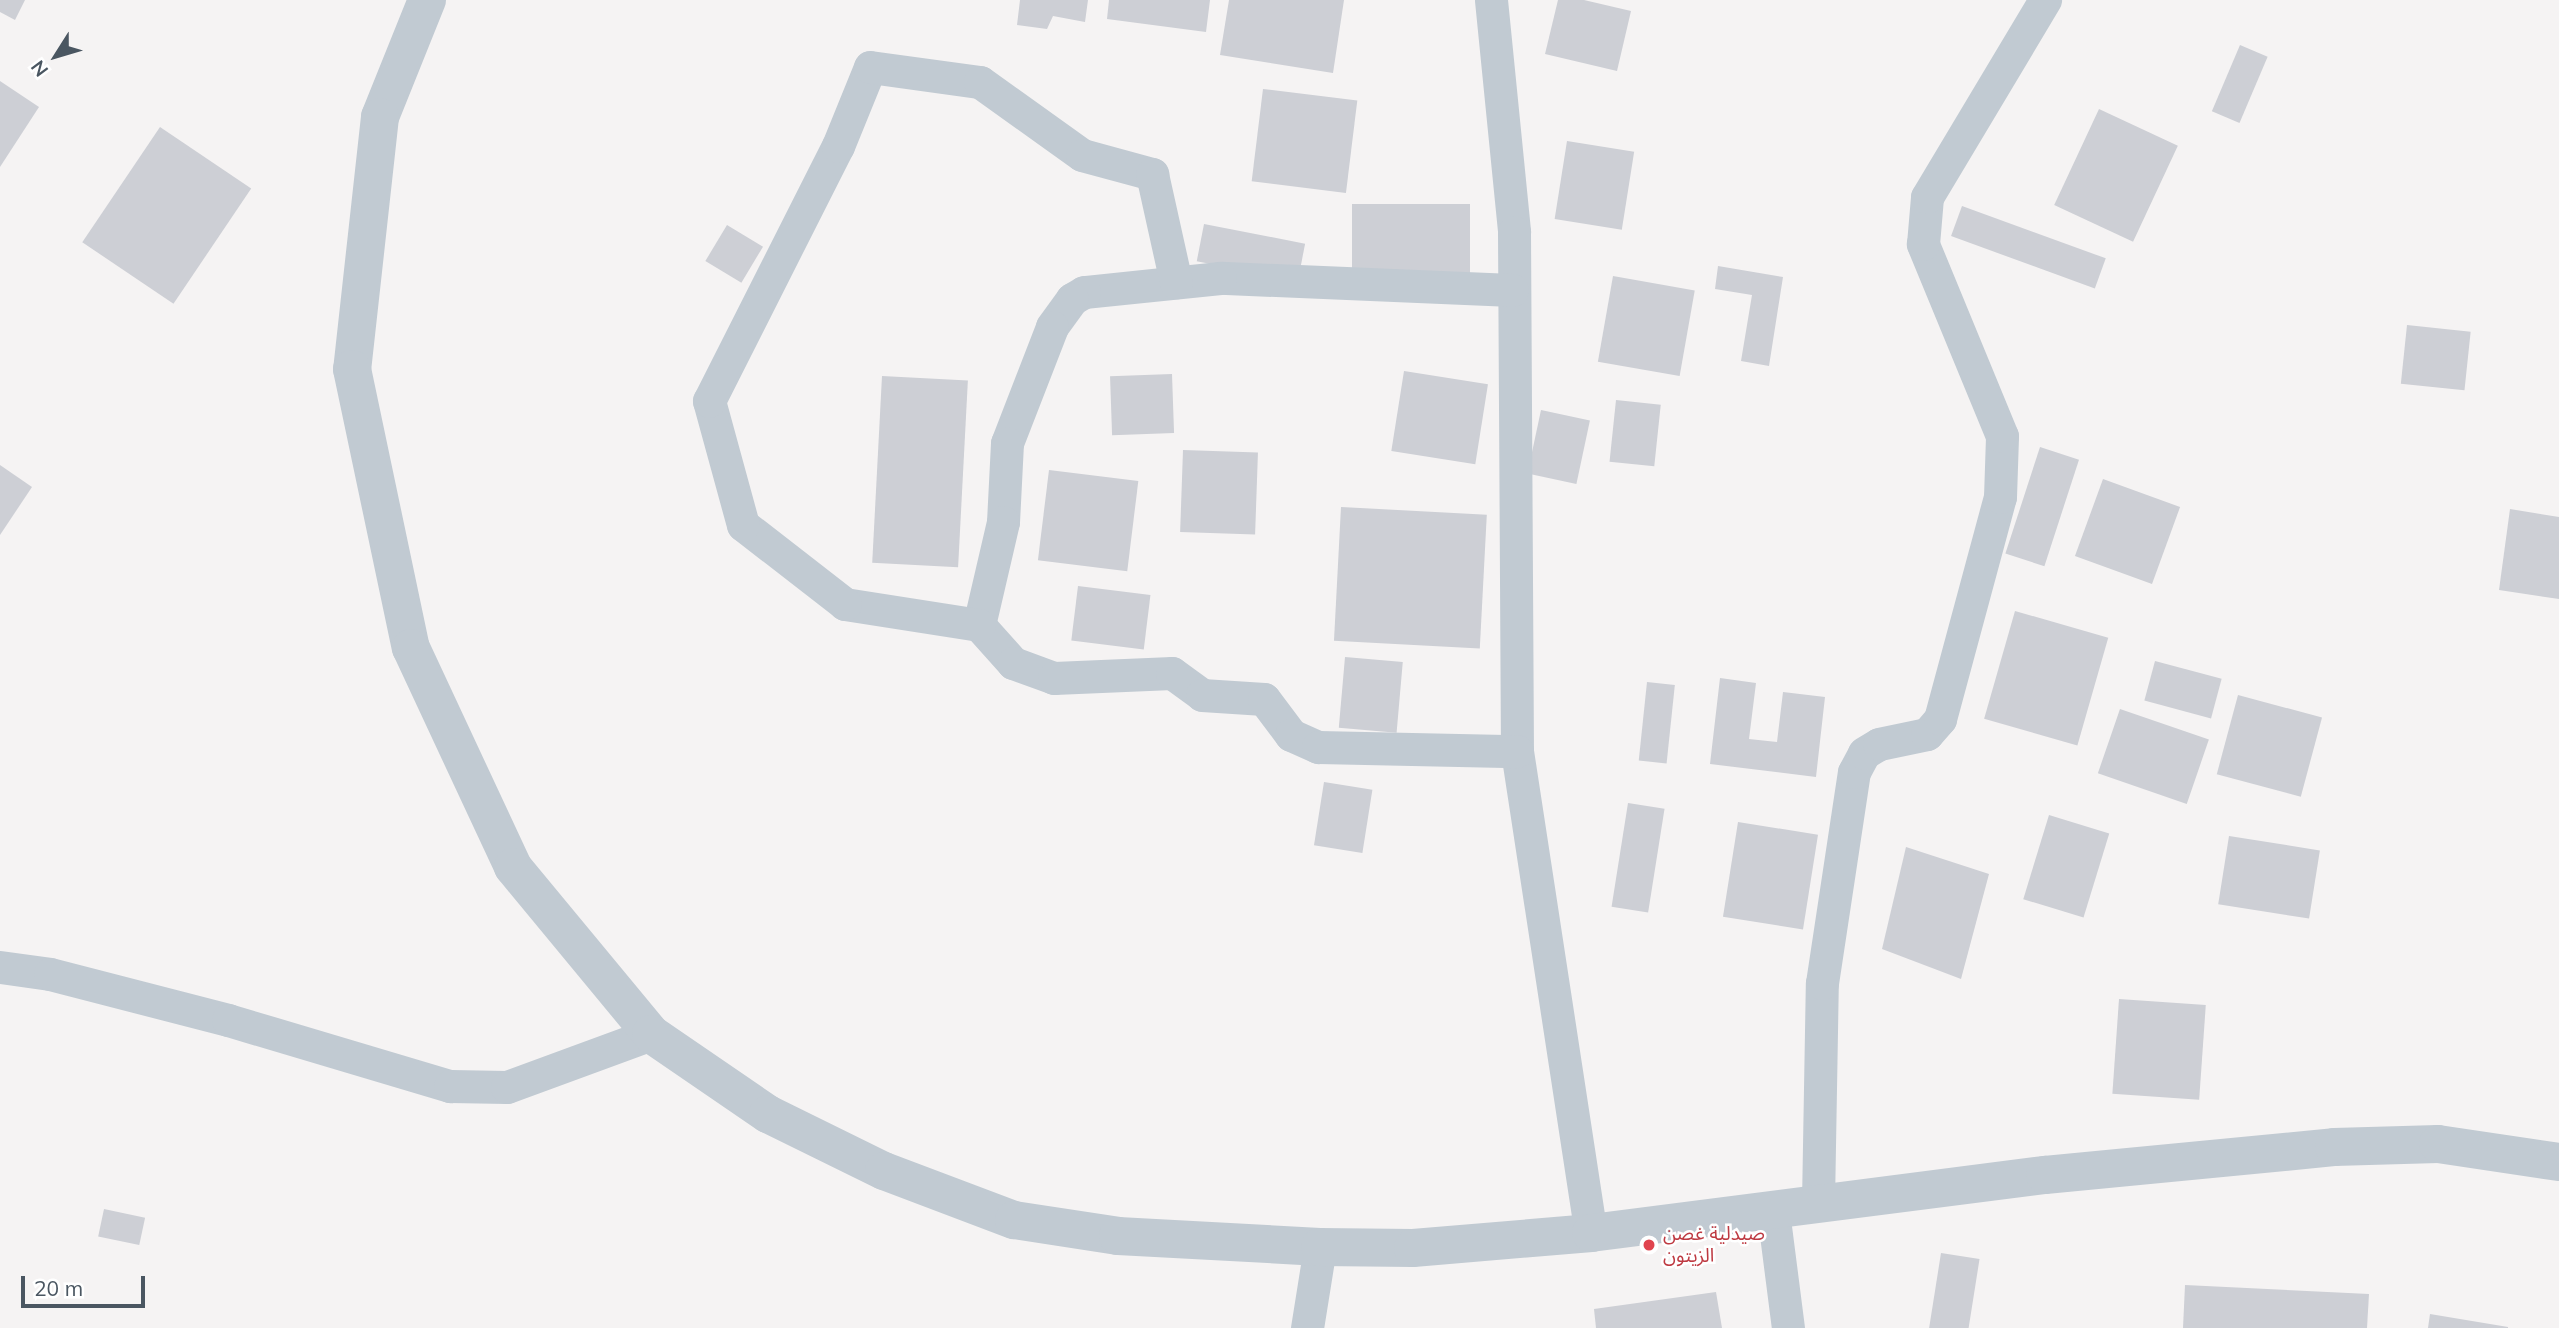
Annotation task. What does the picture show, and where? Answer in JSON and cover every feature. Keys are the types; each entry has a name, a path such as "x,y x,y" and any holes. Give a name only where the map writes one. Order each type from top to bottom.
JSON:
{"street":[{"path":"427,0 380,117 352,369 411,648 513,867 651,1034 768,1114 884,1171 1014,1220 1118,1236 1320,1247 1413,1248 1591,1233 2045,1175 2334,1147 2438,1144 2559,1162"},
{"path":"1491,0 1514,232 1512,290 1517,751 1591,1233"},
{"path":"1818,1203 1822,983 1854,772 1864,753 1879,744 1927,734 1940,719 2000,498 2003,436 1923,244 1927,197 2045,0"},
{"path":"1176,282 1152,174 1082,155 980,82 870,67 838,146 709,401 743,526 845,604 979,625 1013,663 1054,678 1171,673 1202,695 1264,699 1291,735 1318,747 1517,751"},
{"path":"979,625 1003,522 1007,443 1052,327 1072,299 1084,292 1220,278 1512,290"},
{"path":"0,967 50,974 228,1020 450,1086 507,1087 651,1034"},
{"path":"1773,1211 1788,1328"},
{"path":"1307,1328 1320,1247"}],"building":[{"path":"0,0 25,0 15,20 0,12"},
{"path":"1020,0 1088,0 1085,22 1053,16 1047,29 1017,25"},
{"path":"1109,0 1210,0 1206,32 1107,19"},
{"path":"1229,0 1344,0 1333,73 1220,55"},
{"path":"1558,0 1584,0 1631,11 1617,71 1545,54"},
{"path":"2240,45 2268,57 2239,123 2212,111"},
{"path":"0,81 39,107 0,167"},
{"path":"1263,89 1357,101 1346,193 1252,181"},
{"path":"2099,109 2178,146 2133,242 2054,205"},
{"path":"160,127 251,189 173,304 82,242"},
{"path":"1567,141 1634,152 1622,230 1555,219"},
{"path":"1352,204 1470,204 1470,276 1352,276"},
{"path":"1962,206 2106,258 2095,288 1951,236"},
{"path":"1204,224 1305,244 1298,281 1197,261"},
{"path":"727,225 763,247 741,283 705,261"},
{"path":"1718,266 1783,277 1769,366 1741,361 1752,295 1715,289"},
{"path":"1613,276 1695,290 1680,376 1598,362"},
{"path":"2407,325 2471,332 2464,390 2401,384"},
{"path":"1404,371 1488,384 1475,464 1391,451"},
{"path":"1172,374 1174,433 1112,435 1110,376"},
{"path":"882,376 968,381 958,567 872,563"},
{"path":"1616,400 1661,405 1654,466 1610,462"},
{"path":"1541,410 1590,420 1576,484 1527,474"},
{"path":"2040,447 2079,460 2044,566 2005,554"},
{"path":"1183,450 1258,453 1255,535 1180,532"},
{"path":"0,465 32,487 0,535"},
{"path":"1049,470 1138,481 1127,571 1038,560"},
{"path":"2103,479 2180,507 2152,584 2075,556"},
{"path":"1341,507 1487,515 1480,648 1334,641"},
{"path":"2510,509 2559,517 2559,599 2499,590"},
{"path":"1078,586 1150,595 1144,649 1071,641"},
{"path":"2015,611 2108,638 2077,745 1984,719"},
{"path":"1345,657 1403,662 1397,733 1339,728"},
{"path":"2155,661 2222,679 2211,718 2144,701"},
{"path":"1720,678 1756,683 1749,739 1777,742 1783,692 1825,697 1816,777 1710,764"},
{"path":"1647,682 1675,685 1667,763 1639,761"},
{"path":"2238,695 2322,718 2301,797 2217,774"},
{"path":"2120,709 2209,740 2187,804 2098,773"},
{"path":"1324,782 1372,790 1362,853 1314,845"},
{"path":"1628,803 1665,809 1648,912 1612,907"},
{"path":"2049,815 2109,833 2084,918 2023,899"},
{"path":"1738,822 1818,835 1803,929 1723,917"},
{"path":"2229,836 2320,850 2309,919 2218,904"},
{"path":"1906,847 1989,874 1961,979 1882,949"},
{"path":"2119,999 2206,1005 2199,1100 2112,1094"},
{"path":"104,1209 145,1218 139,1245 98,1236"},
{"path":"1941,1253 1980,1259 1969,1328 1929,1328"},
{"path":"2185,1285 2369,1294 2367,1328 2183,1328"},
{"path":"1716,1292 1722,1328 1596,1328 1594,1309"},
{"path":"2430,1314 2508,1327 2508,1328 2428,1328"}],"place":[{"name":"صيدلية غصن الزيتون","path":"1649,1245"}]}
